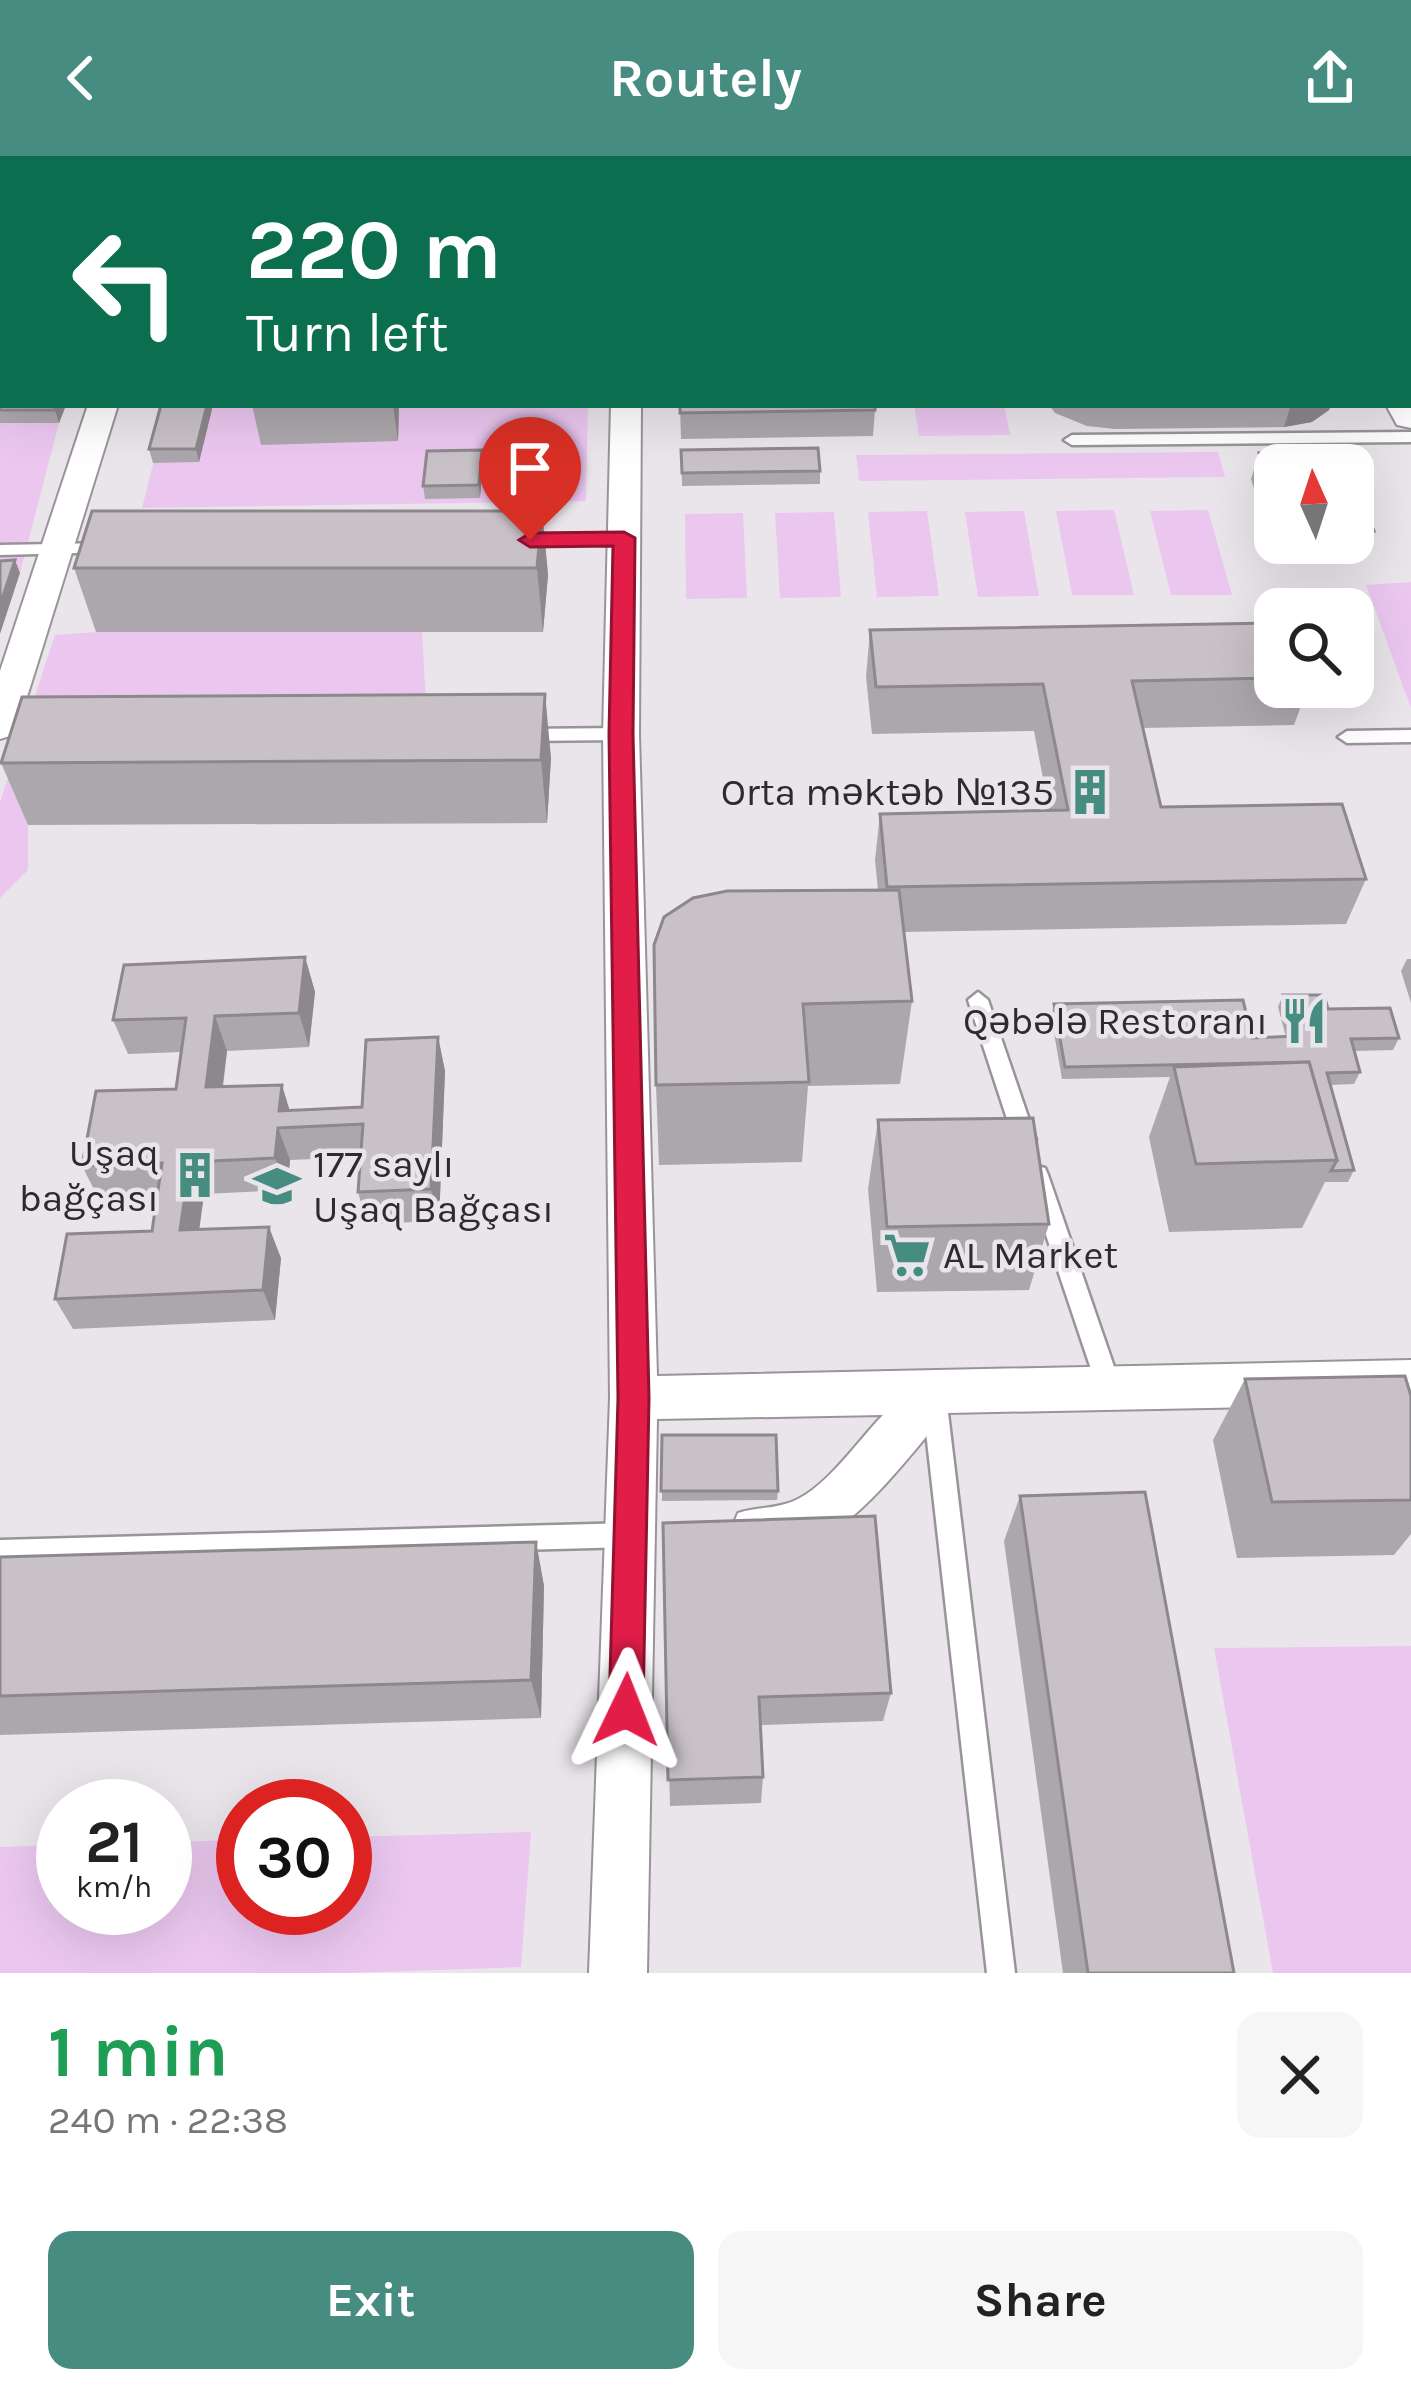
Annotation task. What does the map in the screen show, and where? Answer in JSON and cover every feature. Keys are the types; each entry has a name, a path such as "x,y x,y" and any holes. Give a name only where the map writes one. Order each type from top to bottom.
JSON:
{"street":[{"path":"12,735 58,549 103,408"},
{"path":"618,1973 669,1533 634,1398 621,734 626,408"},
{"path":"634,1398 1411,1382"},
{"path":"669,1533 790,1528 827,1508 934,1394"}],"lane":[{"path":"1072,440 1411,437"},
{"path":"506,541 624,538"},
{"path":"0,550 128,548"},
{"path":"502,736 621,734"},
{"path":"0,743 12,735"},
{"path":"1347,737 1411,736"},
{"path":"978,1000 1110,1391"},
{"path":"934,1394 1001,1973"},
{"path":"0,1552 669,1533"}],"shaded area":[{"path":"167,408 588,408 586,501 142,508"},
{"path":"914,408 1005,408 1010,435 919,436"},
{"path":"0,423 59,423 20,573 0,574"},
{"path":"1218,452 1225,477 859,481 856,455"},
{"path":"1114,510 1134,595 1072,595 1056,511"},
{"path":"1208,510 1232,595 1171,595 1150,511"},
{"path":"927,511 939,596 877,597 868,512"},
{"path":"1024,511 1039,596 978,597 965,512"},
{"path":"834,512 841,597 780,598 775,513"},
{"path":"743,513 747,598 686,599 685,514"},
{"path":"1411,582 1411,708 1374,607 1374,588 1366,585"},
{"path":"422,632 426,701 546,701 551,758 28,825 28,870 0,898 0,802 55,635"},
{"path":"1411,1646 1411,1973 1273,1973 1214,1648"},
{"path":"531,1832 521,1967 350,1973 0,1973 0,1847 36,1846 36,1935 192,1935 192,1841 216,1841 216,1935 372,1935 372,1836"}],"building":[{"path":"0,408 56,408 55,410"},
{"path":"160,408 206,408 196,449 149,449"},
{"path":"680,408 875,408 875,410 680,413"},
{"path":"818,448 820,471 682,473 681,450"},
{"path":"482,450 479,485 423,486 427,451"},
{"path":"92,511 542,511 537,568 74,568"},
{"path":"15,560 0,605 0,561"},
{"path":"1254,623 1254,678 1132,681 1161,807 1342,804 1366,879 887,887 880,814 1068,810 1043,684 876,687 870,630"},
{"path":"545,694 541,760 1,763 22,697"},
{"path":"899,890 912,1001 803,1004 809,1082 656,1085 654,945 664,917 693,898 727,891"},
{"path":"305,957 299,1013 215,1016 206,1087 282,1085 279,1111 362,1107 366,1040 438,1037 431,1189 358,1192 363,1124 278,1128 275,1158 190,1162 180,1230 269,1227 263,1290 55,1299 67,1234 152,1231 162,1163 82,1166 96,1091 176,1089 186,1018 113,1020 124,965"},
{"path":"1283,995 1324,995 1328,1009 1390,1008 1399,1038 1351,1039 1360,1072 1327,1073 1354,1170 1331,1171 1337,1160 1309,1062 1065,1067 1054,1004 1243,1000 1252,1038 1294,1036"},
{"path":"1309,1062 1337,1160 1196,1164 1174,1067"},
{"path":"1033,1118 1049,1224 887,1227 878,1120"},
{"path":"1405,1376 1411,1396 1411,1500 1272,1502 1245,1379"},
{"path":"662,1435 776,1435 778,1491 661,1491"},
{"path":"1145,1492 1234,1973 1088,1973 1020,1496"},
{"path":"875,1516 891,1693 759,1697 763,1777 668,1780 663,1523"},
{"path":"536,1542 531,1680 0,1696 0,1557"}],"place":[{"name":"Orta məktəb №135","path":"1090,792"},
{"name":"Qəbələ Restoranı","path":"1304,1021"},
{"name":"Uşaq bağçası","path":"195,1175"},
{"name":"177 saylı Uşaq Bağçası","path":"277,1186"},
{"name":"AL Market","path":"907,1255"}],"route":[{"path":"530,540 624,538 621,734 634,1398 626,1710"}]}
